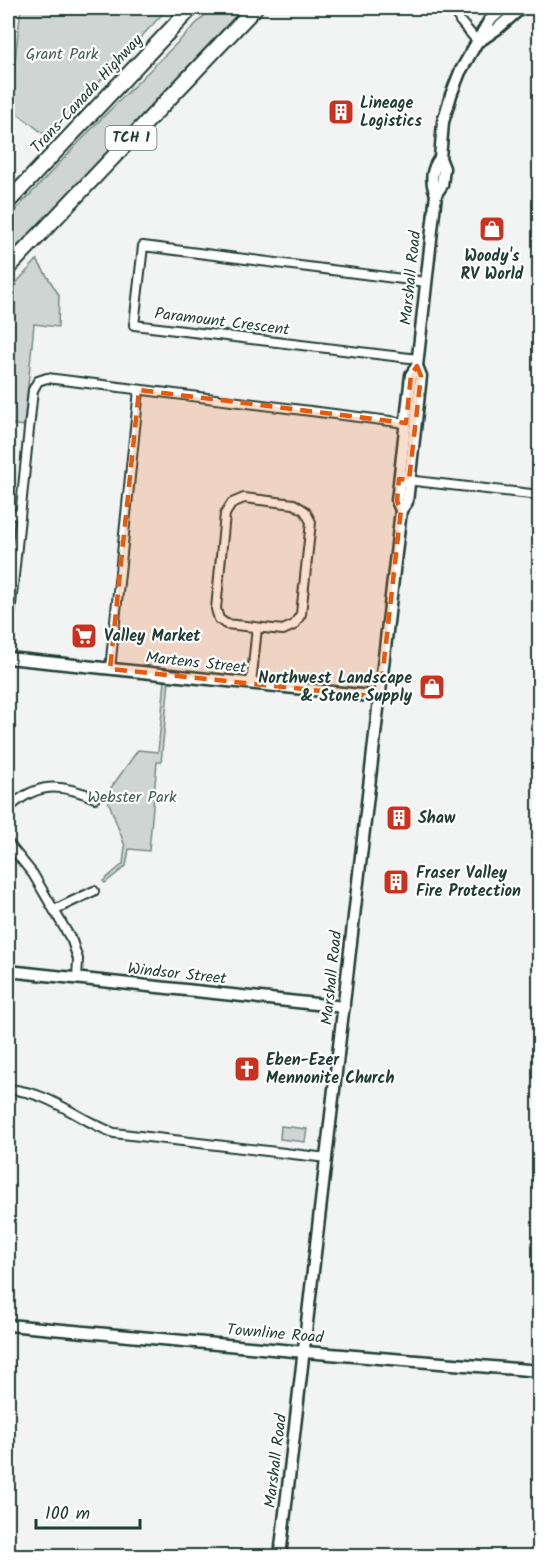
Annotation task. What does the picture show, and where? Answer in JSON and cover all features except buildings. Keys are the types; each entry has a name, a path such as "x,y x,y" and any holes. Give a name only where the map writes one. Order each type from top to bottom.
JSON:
{"highway":[{"name":"Trans-Canada Highway","path":"8,202 191,8"},
{"name":"TCH 1","path":"8,268 255,8"}],"main road":[{"name":"Marshall Road","path":"404,479 411,375 417,362 436,194 431,184 434,166 440,158 444,122 460,72 478,42 496,30 514,9"},
{"name":"Marshall Road","path":"280,1557 401,510 397,501 404,479 421,376 417,362"},
{"name":"Martens Street","path":"8,658 380,697"},
{"name":"Windsor Street","path":"8,971 344,1007"},
{"name":"Townline Road","path":"8,1325 540,1371"}],"street":[{"path":"454,8 460,21 478,42"},
{"name":"Paramount Crescent","path":"417,362 134,325 143,246 426,282"},
{"path":"8,634 33,390 38,381 47,378 406,423"},
{"path":"110,669 139,390"},
{"path":"404,479 540,495"},
{"path":"244,498 294,504 305,511 311,522 301,614 294,625 283,630 257,628 226,624 219,619 216,609 225,514 232,503 244,498"},
{"path":"8,514 20,515"},
{"path":"251,684 257,628"},
{"path":"8,809 32,791 48,787 75,789 95,798"},
{"path":"8,843 25,863 72,941 78,959 77,979"},
{"path":"54,910 94,891"},
{"path":"8,1089 44,1097 63,1105 89,1124 114,1133 327,1158"}],"highlighted area":[{"path":"417,366 421,376 409,480 399,479 397,501 401,510 380,697 110,669 139,390 406,423 411,375"}],"green space":[{"name":"Grant Park","path":"21,8 168,8 48,137 14,111 9,110"},
{"path":"212,8 243,8 8,258 8,218 101,119"},
{"path":"37,260 59,295 58,327 34,324 24,426 8,424 8,292"},
{"name":"Webster Park","path":"165,681 169,681 161,762 157,762 149,851 129,849 126,866 105,883 103,881 123,864 125,846 109,803 108,792 138,750 158,752"},
{"path":"281,1126 307,1129 305,1142 280,1139"}],"place":[{"name":"Lineage Logistics","path":"341,112"},
{"name":"Woody's RV World","path":"492,229"},
{"name":"Valley Market","path":"84,636"},
{"name":"Northwest Landscape & Stone Supply","path":"432,687"},
{"name":"Shaw","path":"399,818"},
{"name":"Fraser Valley Fire Protection","path":"396,882"},
{"name":"Eben-Ezer Mennonite Church","path":"247,1069"}]}
